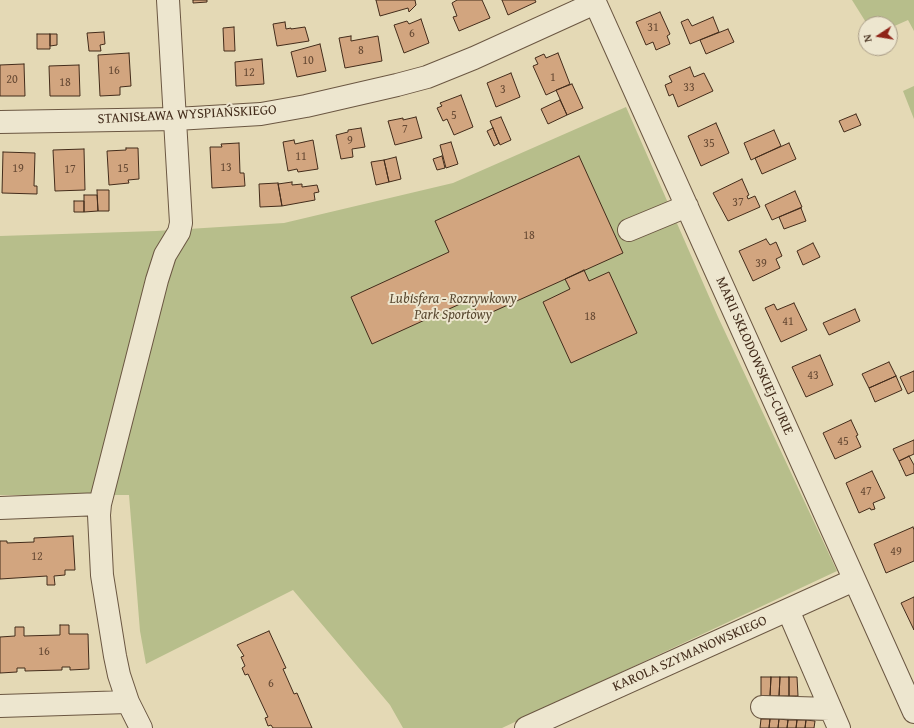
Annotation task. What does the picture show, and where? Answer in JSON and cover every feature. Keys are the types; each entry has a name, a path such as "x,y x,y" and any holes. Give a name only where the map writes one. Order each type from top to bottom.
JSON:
{"street":[{"path":"141,728 128,702 119,675 115,656 103,586 100,554 100,504 157,280 166,255 179,232 181,223 168,0"},
{"name":"STANISŁAWA WYSPIAŃSKIEGO","path":"0,122 176,119 261,114 306,106 397,85 427,76 474,58 595,2"},
{"name":"MARII SKŁODOWSKIEJ-CURIE","path":"595,2 914,712"},
{"path":"630,230 687,206"},
{"path":"0,508 100,504"},
{"name":"KAROLA SZYMANOWSKIEGO","path":"526,728 854,580"},
{"path":"788,610 834,718"},
{"path":"0,706 128,702"},
{"path":"762,707 834,718"}],"green space":[{"path":"852,0 914,0 914,31 908,20 898,24 898,16 862,16"},
{"path":"914,86 914,119 903,91"},
{"name":"Lubisfera - Rozrywkowy Park Sportowy","path":"626,107 718,317 837,571 502,728 403,728 390,705 293,590 146,664 140,631 129,495 0,495 0,236 156,231 284,223 453,183"}],"building":[{"path":"193,0 207,0 207,2 193,3"},
{"path":"376,0 415,0 416,5 409,12 408,8 380,16"},
{"path":"457,0 482,0 490,18 459,31 453,17 457,16 452,3"},
{"path":"502,0 535,0 536,2 508,15"},
{"path":"660,12 670,34 667,36 670,44 656,50 653,42 646,45 636,22"},
{"path":"713,17 719,32 690,44 681,22 688,19 692,26"},
{"path":"421,19 429,43 404,53 394,25 407,21 409,24"},
{"path":"285,22 286,29 305,27 309,41 277,46 273,24"},
{"path":"234,27 235,51 224,51 223,28"},
{"path":"728,29 734,42 706,54 700,40"},
{"path":"104,32 105,44 100,45 101,51 89,51 87,33"},
{"path":"37,34 50,34 50,49 37,49"},
{"path":"50,34 57,34 57,45 50,46"},
{"path":"351,36 351,41 378,36 382,61 345,68 339,38"},
{"path":"320,44 326,71 297,77 291,52"},
{"path":"129,53 131,86 120,87 120,95 100,96 98,55"},
{"path":"558,53 570,84 546,95 533,66 538,64 535,58 544,54 546,58"},
{"path":"262,59 264,84 236,86 235,62"},
{"path":"24,64 25,96 0,96 0,65"},
{"path":"79,65 80,96 50,96 49,66"},
{"path":"690,67 694,77 704,73 713,91 678,107 673,94 669,96 665,85 672,82 669,76"},
{"path":"511,73 520,97 496,107 487,83"},
{"path":"572,84 583,108 567,115 556,90"},
{"path":"461,95 473,127 454,135 447,119 443,121 437,108 442,106 440,103"},
{"path":"560,100 567,115 548,124 541,109"},
{"path":"856,114 861,125 844,132 839,121"},
{"path":"416,117 422,138 395,145 388,121"},
{"path":"501,117 511,140 500,145 490,121"},
{"path":"716,123 729,153 701,166 688,136"},
{"path":"361,128 365,147 352,149 353,157 341,159 336,135 348,132 348,130"},
{"path":"493,128 499,143 494,146 487,131"},
{"path":"774,130 781,146 751,160 744,143"},
{"path":"294,140 295,144 313,140 318,169 298,172 297,169 288,171 283,142"},
{"path":"451,142 458,164 446,168 440,145"},
{"path":"239,143 240,173 244,173 245,186 212,188 210,147 222,147 221,144"},
{"path":"789,143 796,159 762,174 755,158"},
{"path":"126,148 138,148 139,179 128,180 129,183 109,185 107,151 126,150"},
{"path":"84,149 85,190 55,191 53,150"},
{"path":"3,152 35,153 34,186 37,186 37,194 2,193"},
{"path":"442,156 445,168 437,170 433,159"},
{"path":"579,156 623,253 479,318 471,299 372,344 351,297 449,252 435,221"},
{"path":"396,157 401,179 389,182 384,160"},
{"path":"384,160 389,182 376,185 371,162"},
{"path":"742,179 749,195 747,196 748,199 755,196 760,207 728,221 713,193"},
{"path":"292,182 292,185 302,184 302,187 317,185 319,192 314,193 315,200 282,206 278,184"},
{"path":"278,183 282,206 260,207 259,184"},
{"path":"97,190 109,190 109,211 98,211"},
{"path":"795,191 802,207 772,220 765,205"},
{"path":"84,195 97,195 98,211 84,212"},
{"path":"74,201 84,201 84,212 74,212"},
{"path":"801,208 806,221 784,229 779,217"},
{"path":"766,239 770,245 776,242 782,256 776,259 780,268 753,281 739,251"},
{"path":"813,243 820,257 803,265 797,251"},
{"path":"584,270 589,281 609,272 637,333 571,363 543,302 570,289 565,279"},
{"path":"794,303 807,330 781,342 765,308 774,304 777,310"},
{"path":"855,309 860,321 829,335 823,323"},
{"path":"820,355 833,385 806,397 792,367"},
{"path":"889,362 896,376 869,388 862,374"},
{"path":"914,371 914,391 908,394 900,377"},
{"path":"896,376 902,390 875,402 869,388"},
{"path":"851,420 858,435 856,436 861,447 835,459 823,433"},
{"path":"914,440 914,454 899,461 893,449"},
{"path":"909,456 914,465 914,473 906,476 899,461"},
{"path":"872,471 885,498 873,503 875,509 871,510 870,508 859,513 846,483"},
{"path":"913,527 914,561 886,573 874,544"},
{"path":"73,536 75,570 65,570 65,575 54,576 55,585 47,585 47,576 0,579 0,541 7,541 7,543 34,542 34,538"},
{"path":"914,597 914,630 901,603"},
{"path":"60,625 69,625 69,634 88,634 89,669 70,670 70,667 62,667 62,670 25,671 25,668 17,668 17,672 0,673 0,637 15,636 15,627 24,627 24,636 60,635"},
{"path":"269,631 286,668 283,669 294,694 297,693 312,728 273,728 271,725 268,726 265,718 268,717 248,674 245,675 242,668 245,666 241,657 244,656 237,645"},
{"path":"761,677 771,677 770,696 761,696"},
{"path":"771,677 780,677 779,696 770,696"},
{"path":"780,677 789,677 789,696 779,696"},
{"path":"789,677 797,677 798,696 789,696"},
{"path":"761,719 770,719 769,728 760,728"},
{"path":"770,719 779,719 778,728 769,728"},
{"path":"779,719 788,720 787,728 778,728"},
{"path":"788,720 797,720 796,728 787,728"},
{"path":"797,720 806,720 805,728 796,728"},
{"path":"806,720 815,721 814,728 805,728"}]}
